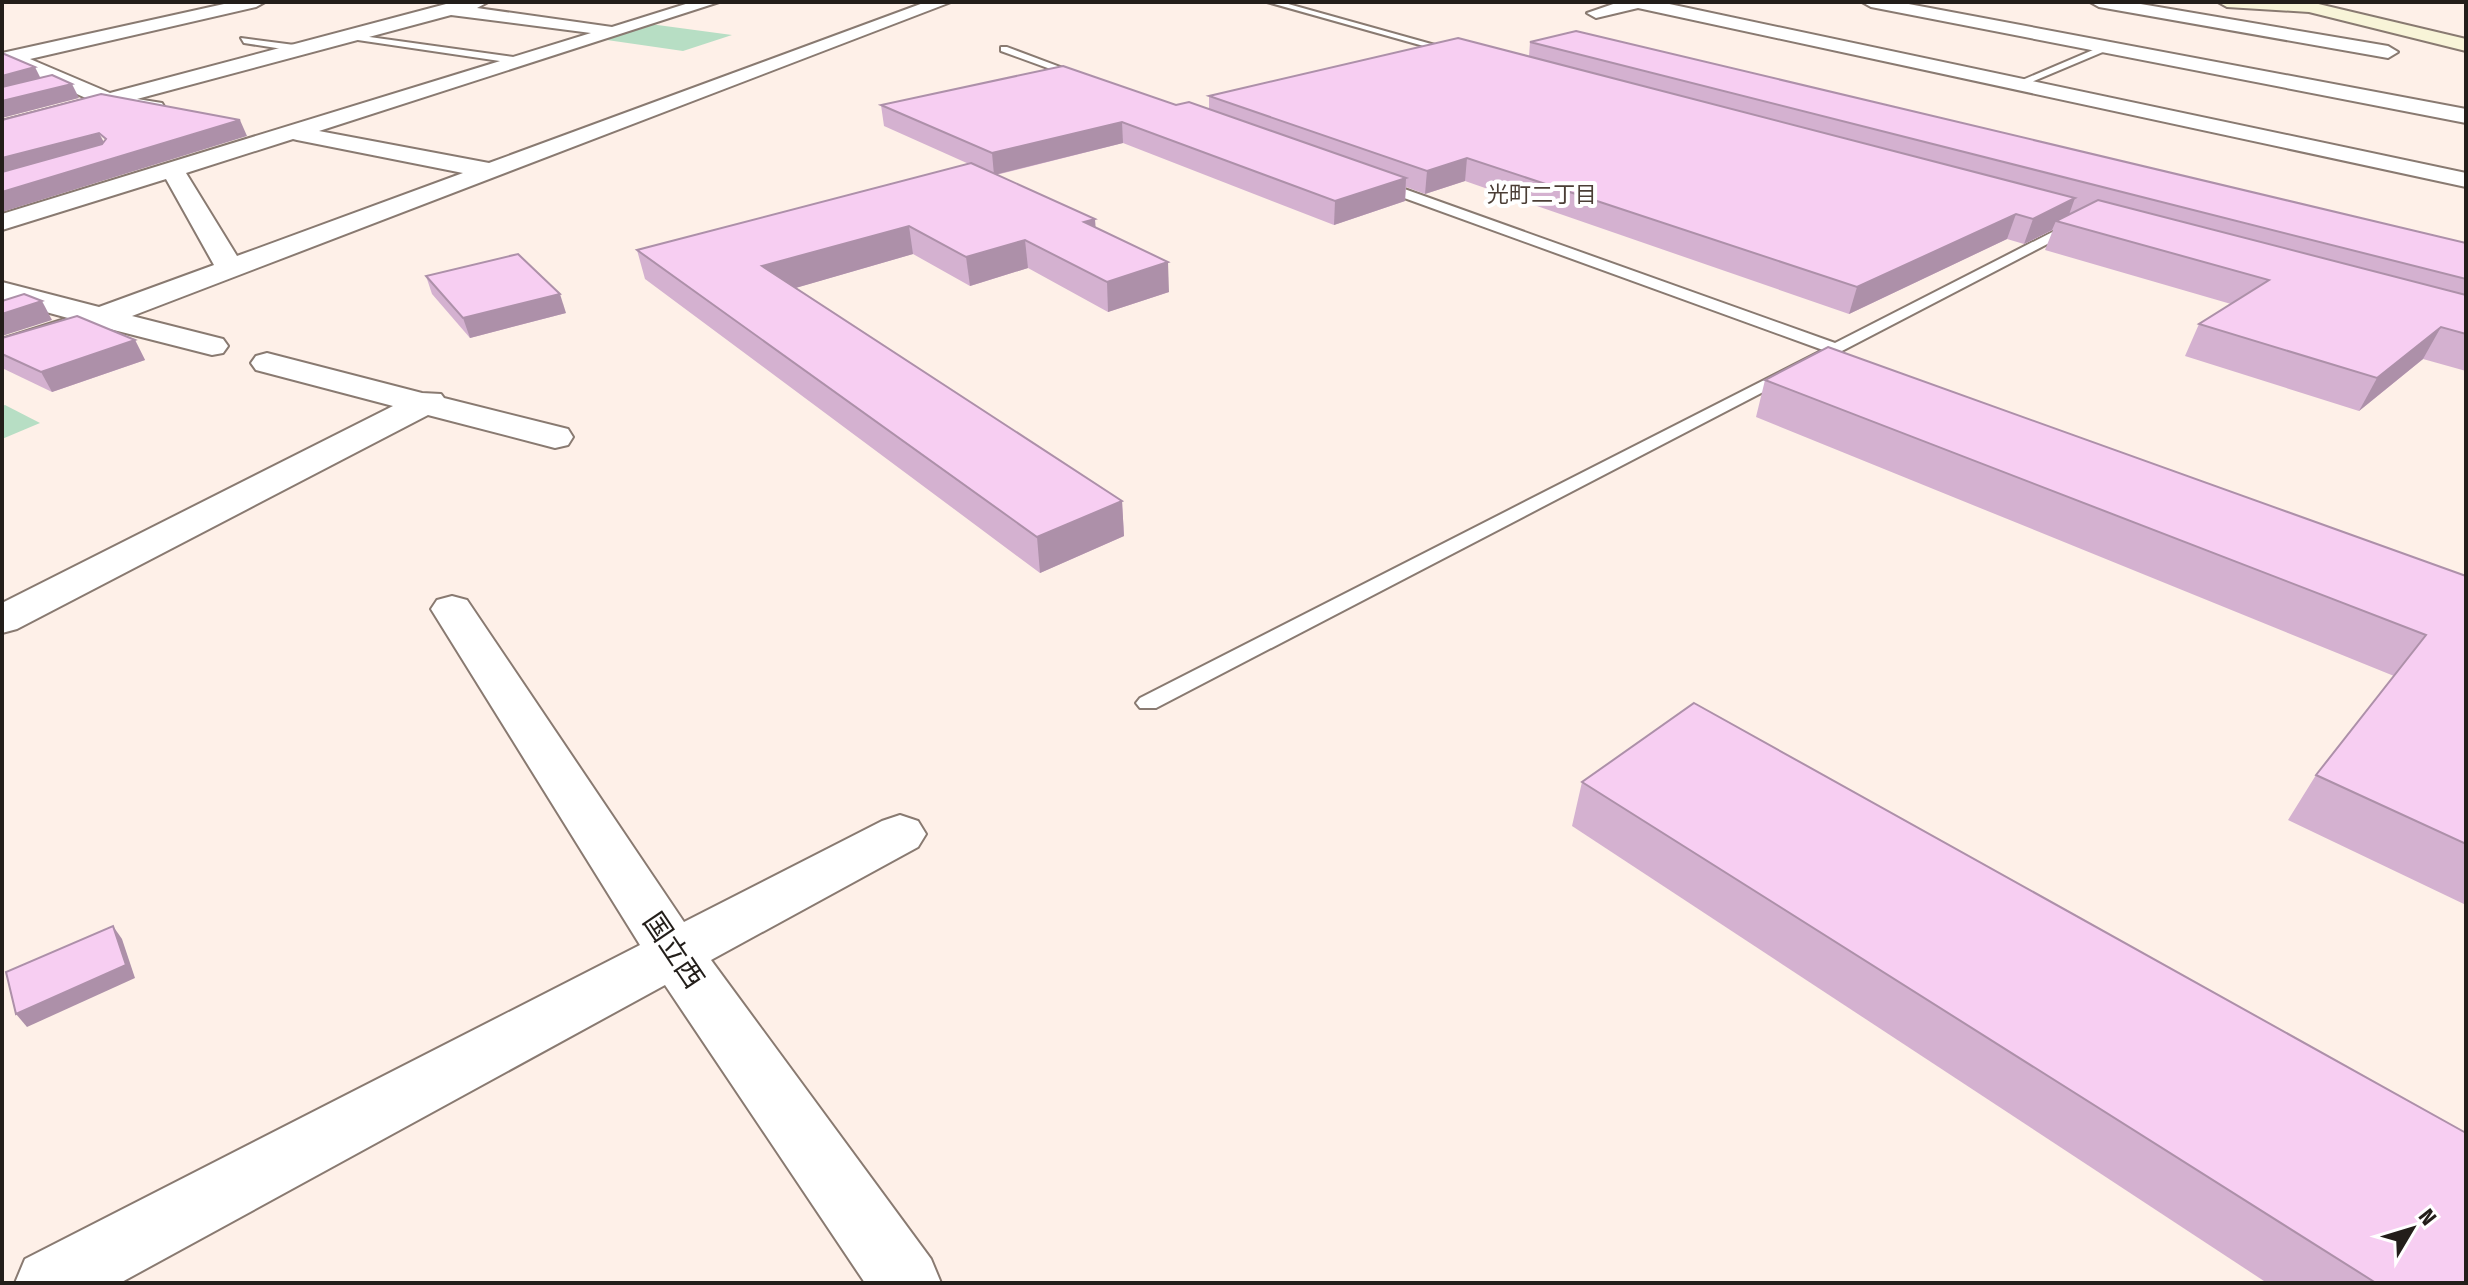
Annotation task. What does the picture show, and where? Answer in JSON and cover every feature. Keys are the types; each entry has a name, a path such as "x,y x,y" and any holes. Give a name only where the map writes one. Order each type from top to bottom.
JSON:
{"street":[{"path":"169,2 206,14"},
{"path":"6,58 256,2"},
{"path":"396,2 617,31"},
{"path":"2,128 479,2"},
{"path":"2,222 710,2"},
{"path":"2,349 98,318 942,2"},
{"path":"1596,13 1638,2 2466,180"},
{"path":"1871,2 2466,116"},
{"path":"2099,2 2388,52"},
{"path":"2227,2 2309,7"},
{"path":"2289,2 2466,45"},
{"path":"2292,102 2411,40 2432,36"},
{"path":"6,58 56,84 108,100 169,111"},
{"path":"2212,144 2265,117"},
{"path":"245,124 491,171"},
{"path":"172,169 230,268"},
{"path":"2,291 212,346"},
{"path":"267,363 429,401 555,437"},
{"path":"2,620 429,401"},
{"name":"国立西","path":"452,609 676,955 906,1283"},
{"path":"50,1283 900,834"}],"lane":[{"path":"1271,2 1463,54"},
{"path":"351,36 521,61"},
{"path":"244,40 302,49"},
{"path":"2018,84 2107,47"},
{"path":"1004,49 1094,81"},
{"path":"1361,178 1836,349"},
{"path":"1148,703 1836,349 2077,219"}],"green space":[{"path":"650,24 732,35 683,51 600,39"},
{"path":"2,406 40,423 2,439"}],"building":[{"path":"1576,31 2466,243 2466,279 1530,42"},
{"path":"1458,38 2075,198 2033,219 2016,214 1857,287 1467,158 1427,171 1209,96"},
{"path":"2,53 35,67 2,76"},
{"path":"1063,66 1176,105 1189,102 1406,178 1335,201 1122,122 992,153 881,105"},
{"path":"52,75 72,84 2,101 2,87"},
{"path":"101,94 240,120 2,192 2,172 102,144 106,139 99,133 2,158 2,120"},
{"path":"971,163 1095,219 1084,222 1168,262 1107,282 1025,240 966,257 909,226 762,266 1122,501 1037,537 637,250"},
{"path":"2098,200 2466,295 2466,334 2441,327 2377,378 2199,324 2269,280 2056,221"},
{"path":"518,254 560,294 463,318 426,276"},
{"path":"24,294 42,301 2,314 2,301"},
{"path":"77,316 135,340 41,372 2,354 2,338"},
{"path":"1828,347 2466,576 2466,844 2316,775 2426,635 1765,380"},
{"path":"1694,703 2466,1133 2466,1283 2376,1283 1582,782"},
{"path":"113,926 126,965 16,1014 6,972"}],"district":[{"name":"光町二丁目","path":"1542,194"}]}
